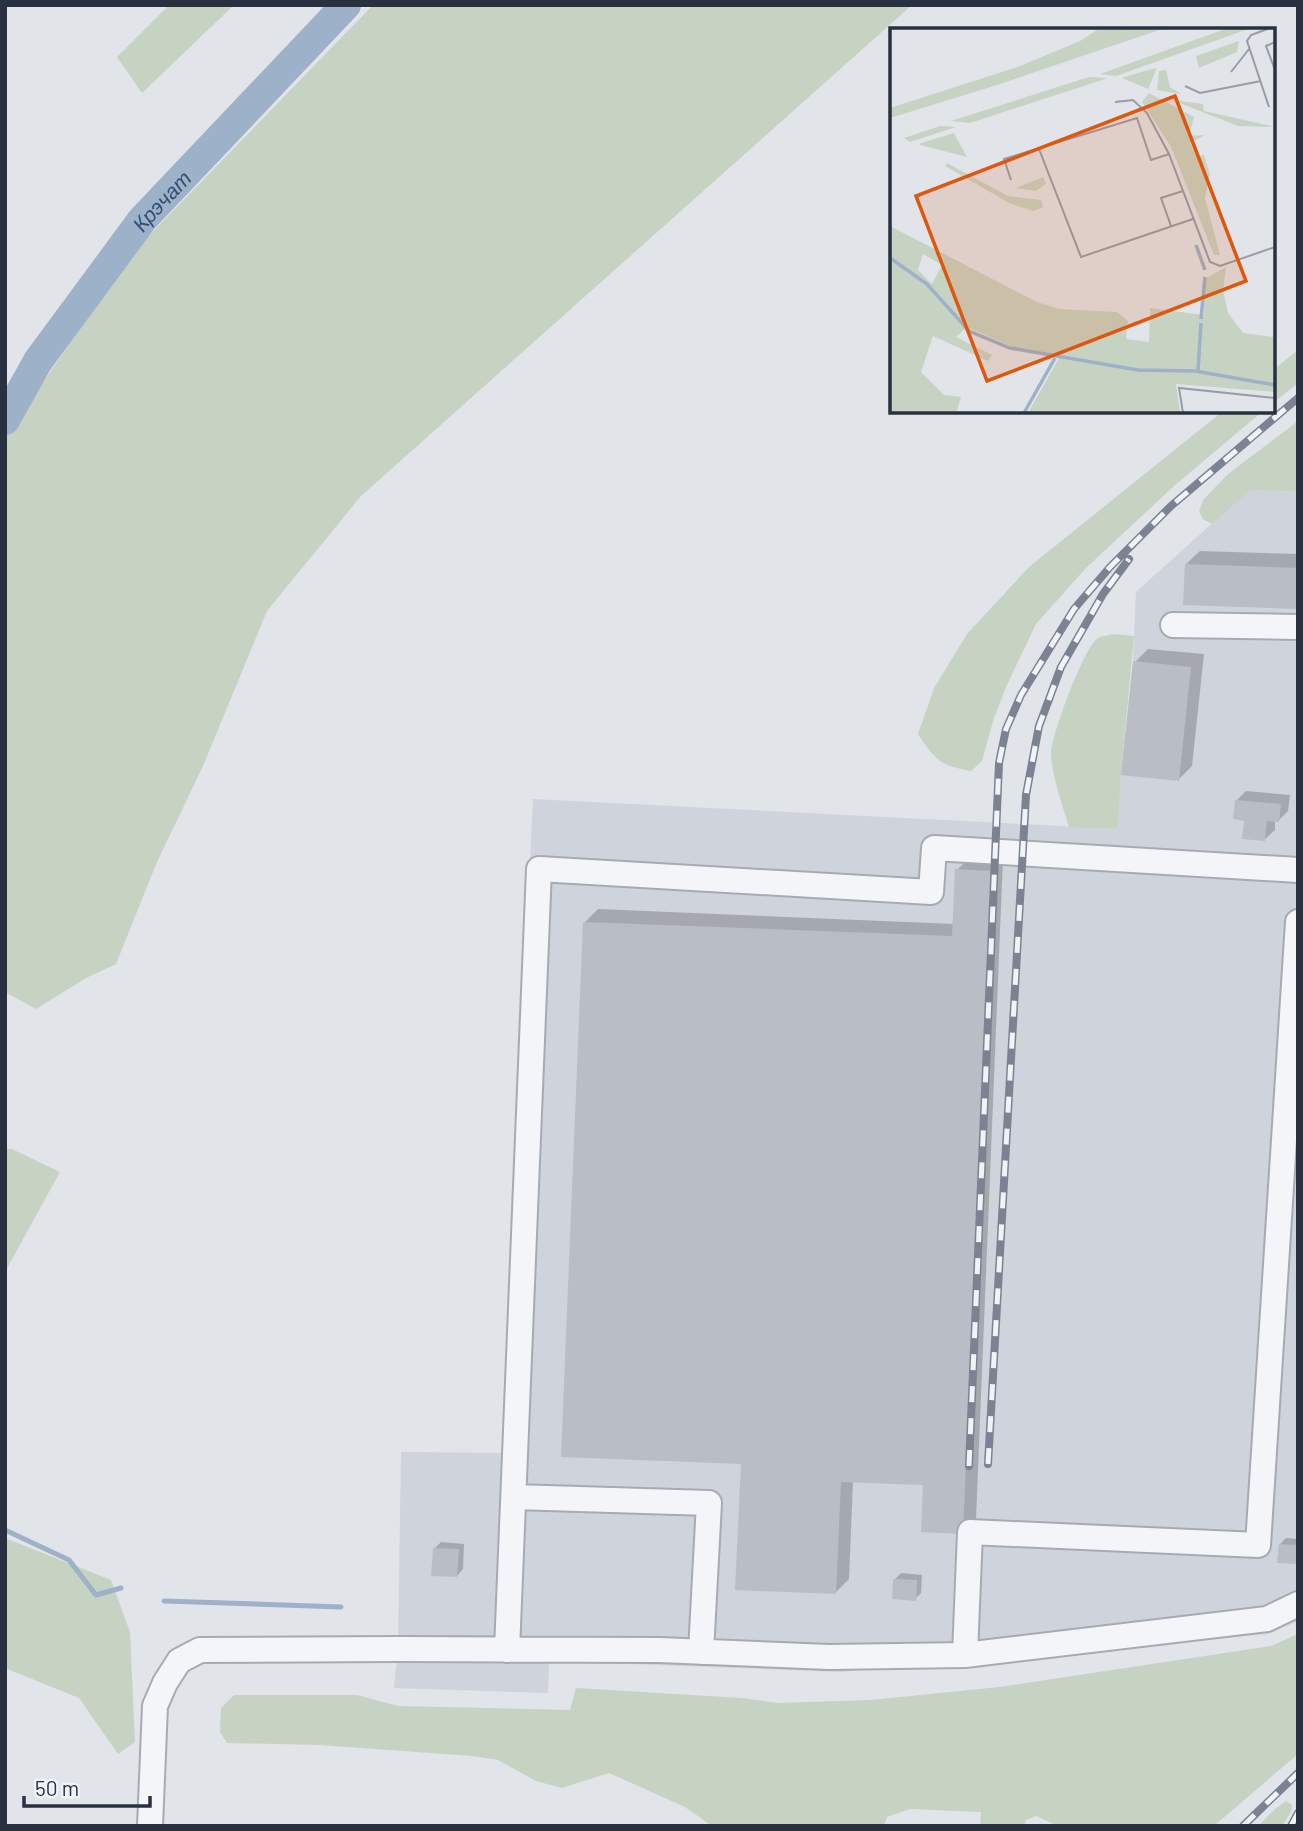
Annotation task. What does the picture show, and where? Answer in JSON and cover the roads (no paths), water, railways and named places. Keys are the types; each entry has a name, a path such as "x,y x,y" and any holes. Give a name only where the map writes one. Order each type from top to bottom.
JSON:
{"lane":[{"path":"1173,625 1298,627"},
{"path":"508,1650 539,869 931,892 934,848 1298,870"},
{"path":"965,1655 970,1532 1258,1545 1298,922"},
{"path":"514,1497 709,1503 701,1652"},
{"path":"150,1826 155,1706 179,1661 200,1650 659,1650 829,1657 965,1655 1267,1619 1298,1604"}],"waterway":[{"name":"Крэчат","path":"5,420 38,361 142,220 346,5"},
{"path":"5,1530 69,1560 96,1595 121,1588"},
{"path":"164,1601 341,1607"}],"railway":[{"path":"969,1466 999,763 1006,729 1021,695 1074,609 1110,567 1171,506 1298,398"},
{"path":"988,1464 1026,795 1039,726 1061,667 1103,594 1129,559"},
{"path":"1243,1826 1298,1773"},
{"path":"1291,1826 1298,1813"}]}
